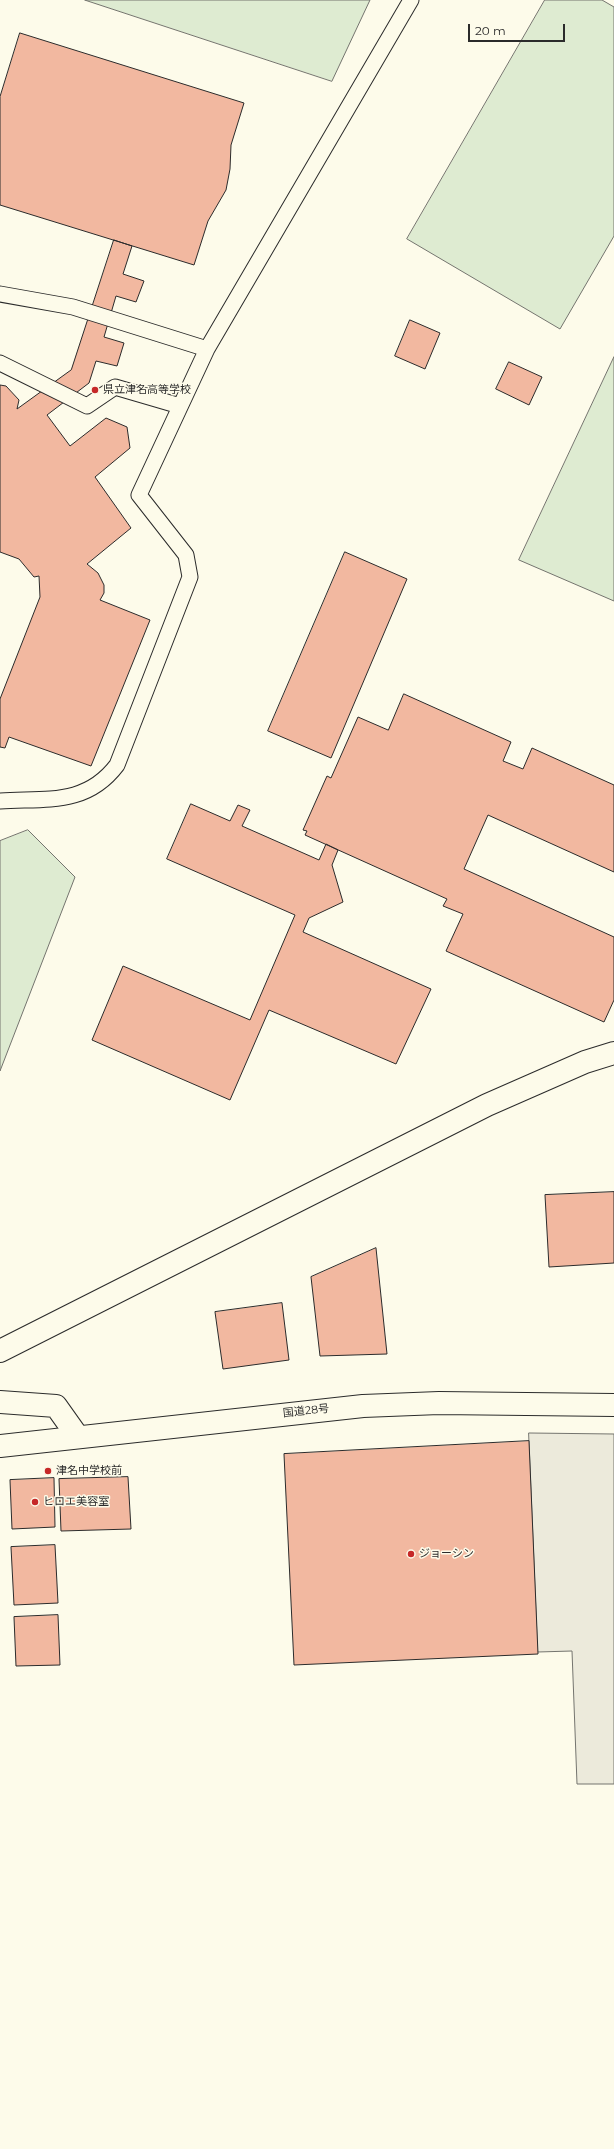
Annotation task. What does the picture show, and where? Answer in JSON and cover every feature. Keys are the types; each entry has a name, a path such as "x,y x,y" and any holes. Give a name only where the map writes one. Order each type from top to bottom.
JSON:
{"main road":[{"path":"0,1351 487,1105 585,1062 614,1053"},
{"path":"0,1402 56,1406 78,1438"},
{"name":"国道28号","path":"0,1446 363,1406 439,1403 614,1405"}],"lane":[{"path":"0,801 74,797 98,784 117,765 190,577 186,555 138,495 207,349 411,0"},
{"path":"0,294 73,307 207,349"},
{"path":"0,362 87,406 115,387 180,406"}],"green space":[{"path":"85,0 370,0 332,81"},
{"path":"545,0 602,0 614,7 614,236 560,329 407,239"},
{"path":"614,357 614,601 519,560"},
{"path":"28,830 75,877 0,1071 0,841"}],"shaded area":[{"path":"529,1433 614,1434 614,1784 577,1784 572,1651 538,1652"}],"building":[{"path":"20,33 244,103 231,145 230,169 226,190 208,221 194,265 0,205 0,97"},
{"name":"県立津名高等学校","path":"114,240 132,246 123,274 144,281 136,302 116,296 104,337 124,343 117,366 96,361 89,383 47,415 70,446 106,418 127,427 130,448 95,477 131,528 87,564 98,573 104,585 104,593 100,600 150,620 91,766 9,737 5,748 0,747 0,699 40,597 39,576 34,577 19,559 0,552 0,385 6,386 19,400 17,409 71,370"},
{"path":"410,320 440,333 425,369 395,356"},
{"path":"509,362 542,377 529,405 496,389"},
{"path":"345,552 407,579 331,758 268,731"},
{"path":"404,694 511,742 503,761 523,769 532,748 614,785 614,872 488,815 464,869 614,937 614,1000 604,1022 446,951 463,914 443,906 447,899 305,835 307,831 303,830 327,776 331,778 358,717 388,730"},
{"path":"191,804 230,821 238,805 250,810 242,826 319,860 326,844 338,850 332,865 343,902 309,918 303,932 431,989 396,1064 269,1010 230,1100 92,1040 123,966 250,1020 295,915 167,859"},
{"path":"614,1192 614,1263 549,1267 545,1195"},
{"path":"376,1248 387,1354 320,1356 311,1277"},
{"path":"282,1303 289,1360 223,1369 215,1312"},
{"name":"ジョーシン","path":"529,1441 538,1654 294,1665 284,1454"},
{"path":"128,1477 131,1529 61,1531 59,1479"},
{"path":"54,1478 55,1527 12,1529 10,1480"},
{"path":"55,1545 58,1603 14,1605 11,1547"},
{"path":"58,1615 60,1665 16,1666 14,1617"}],"place":[{"name":"県立津名高等学校","path":"95,390"},
{"name":"津名中学校前","path":"48,1471"},
{"name":"ヒロエ美容室","path":"35,1502"},
{"name":"ジョーシン","path":"411,1554"}]}
